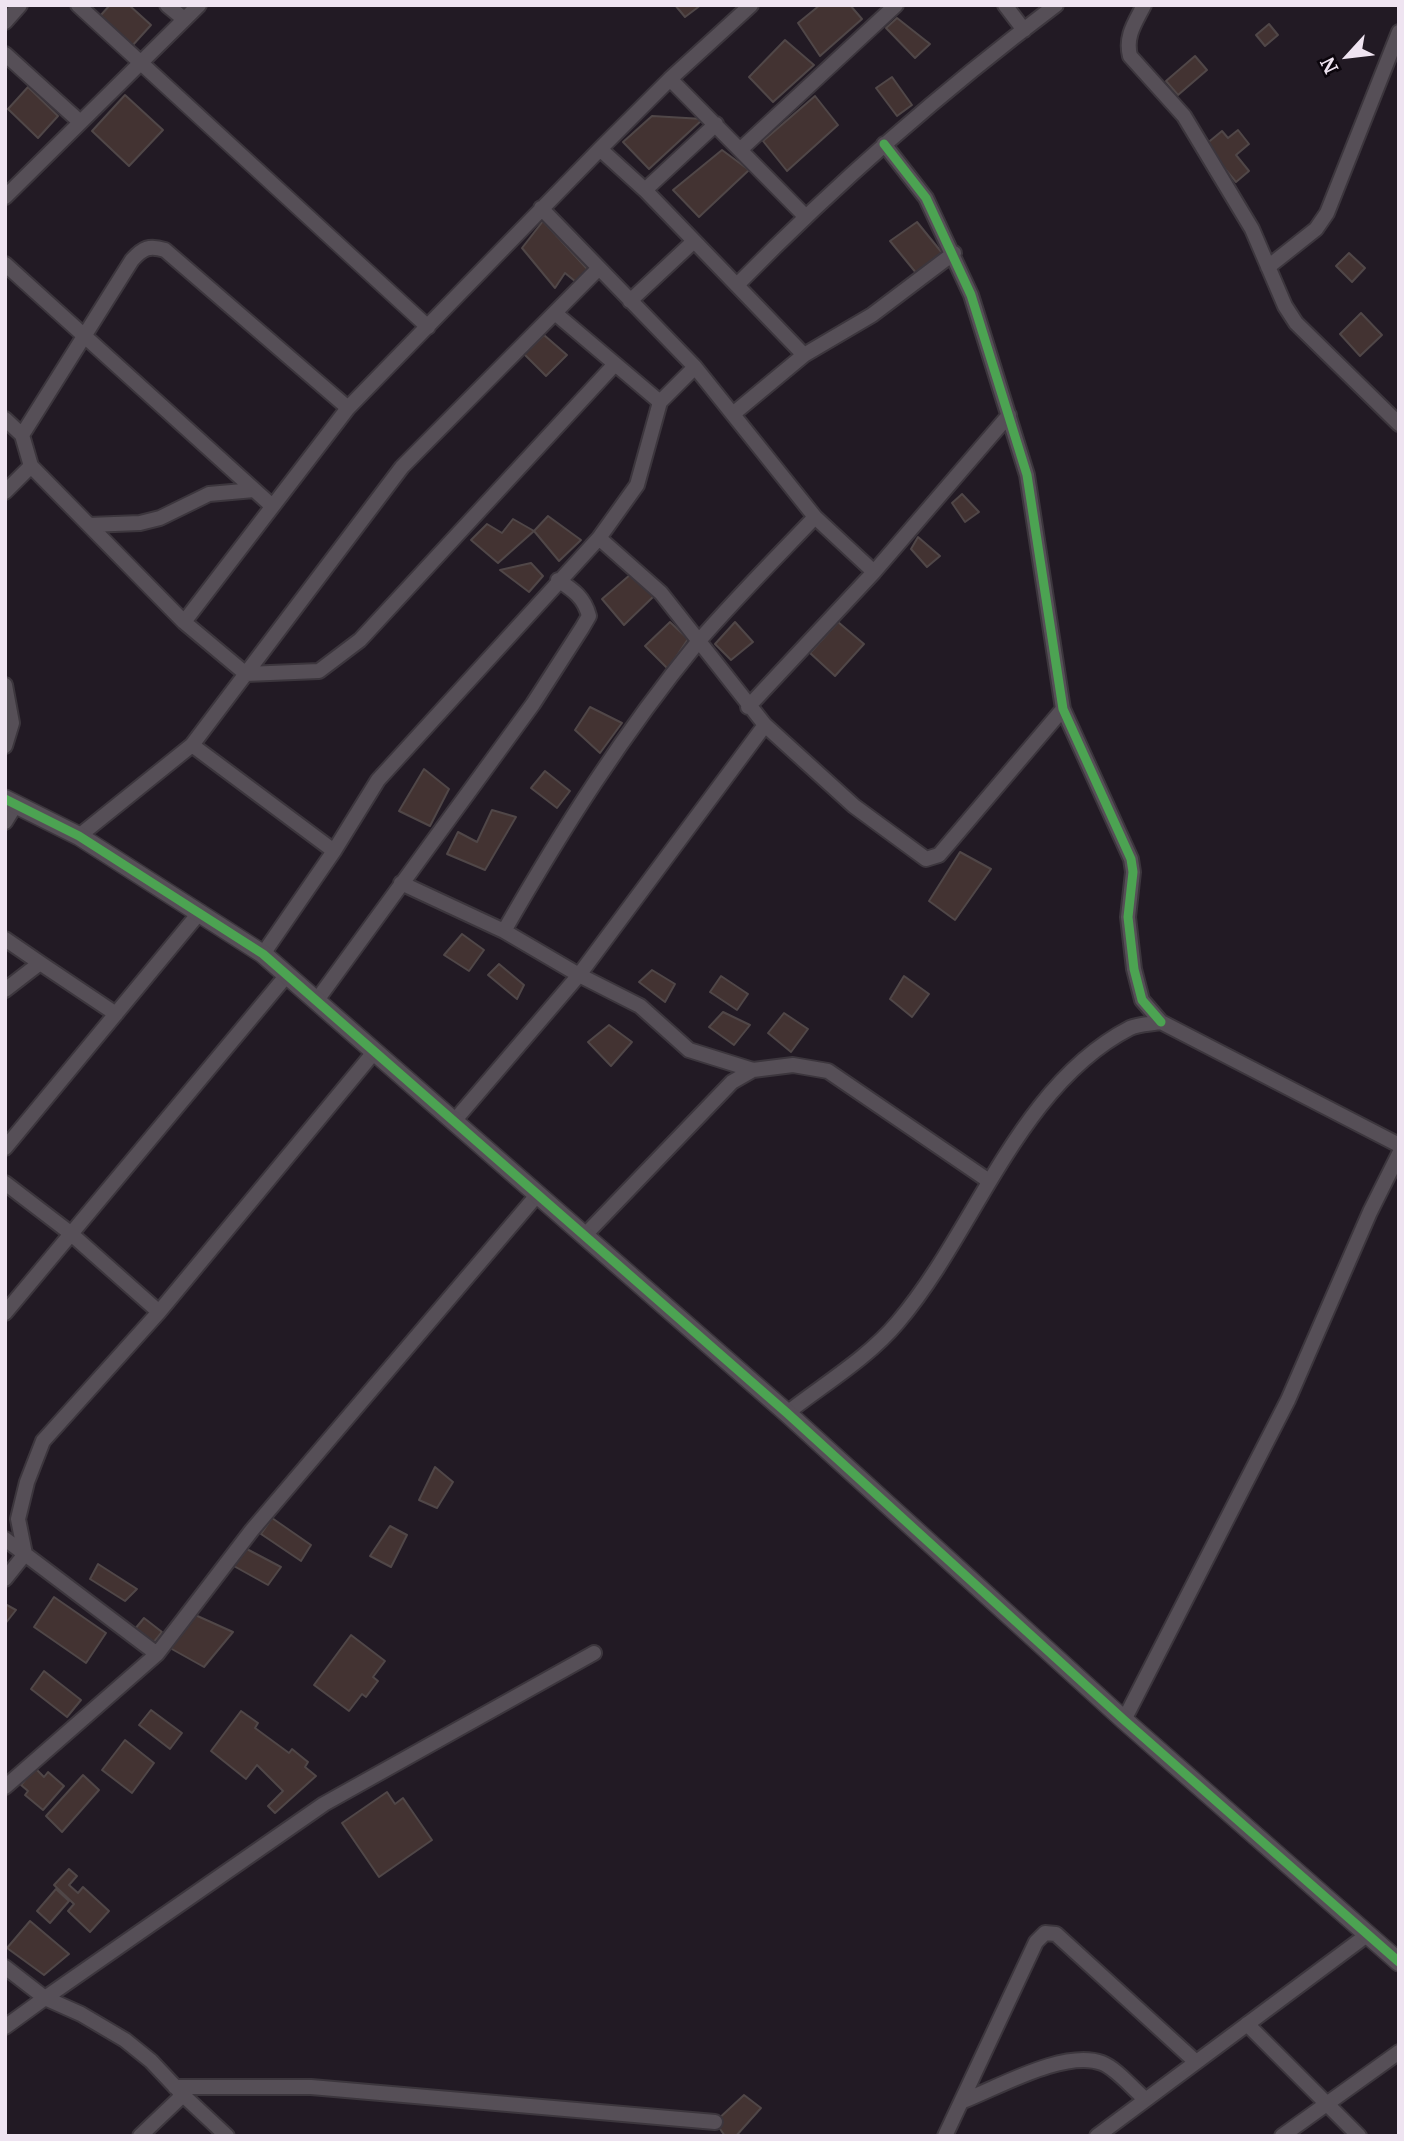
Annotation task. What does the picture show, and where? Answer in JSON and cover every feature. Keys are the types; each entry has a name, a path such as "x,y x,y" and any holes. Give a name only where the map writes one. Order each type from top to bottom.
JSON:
{"street":[{"path":"5,22 20,5"},
{"path":"78,5 141,60 428,327"},
{"path":"167,5 184,19"},
{"path":"5,197 198,5"},
{"path":"184,622 271,505 348,408 670,79 751,5"},
{"path":"741,149 896,5"},
{"path":"1005,5 1024,30"},
{"path":"738,284 805,216 884,144 1056,5"},
{"path":"1144,5 1130,32 1127,44 1130,56 1184,116 1252,229 1296,323 1337,360 1399,424"},
{"path":"1268,267 1316,229 1327,214 1399,32"},
{"path":"5,54 79,121"},
{"path":"670,79 805,216"},
{"path":"645,190 716,124"},
{"path":"884,144 926,198 954,253 971,295 1009,415 1032,502 1063,709 1131,859 1133,872 1128,917 1129,941 1142,1000 1161,1023 1399,1144"},
{"path":"600,149 645,190 804,355"},
{"path":"541,208 695,367 815,517 874,572"},
{"path":"631,301 693,242"},
{"path":"22,435 132,260 141,250 152,246 165,250 348,408"},
{"path":"733,414 804,355 872,314 954,253"},
{"path":"5,264 271,505"},
{"path":"79,836 192,745 402,467 599,268"},
{"path":"555,313 660,402"},
{"path":"5,419 22,435 31,466 184,622 246,674 319,671 351,647 615,364"},
{"path":"263,954 334,851 378,780 599,538 637,485 660,402 695,367"},
{"path":"748,707 874,572 1009,415"},
{"path":"5,492 31,466"},
{"path":"89,525 140,523 160,518 209,494 254,490"},
{"path":"504,931 568,822 630,731 699,641 815,517"},
{"path":"599,538 661,593 748,707 765,725 854,806 930,860 939,855 994,793 1063,709"},
{"path":"317,1000 533,704 589,615 578,593 558,580"},
{"path":"5,685 12,723 5,746"},
{"path":"455,1120 579,975 765,725"},
{"path":"192,745 334,851"},
{"path":"5,822 11,802 79,836 263,954 787,1413 1124,1720 1399,1962"},
{"path":"401,883 504,931 579,975 640,1006 689,1050 753,1070"},
{"path":"5,1148 200,912"},
{"path":"5,939 116,1014"},
{"path":"5,990 40,963"},
{"path":"5,1313 69,1232 287,975"},
{"path":"1132,1027 1142,1000"},
{"path":"787,1413 865,1354 898,1322 944,1255 989,1181 1063,1082 1090,1055 1132,1027 1161,1023"},
{"path":"5,1579 25,1554 18,1519 27,1482 43,1441 159,1312 375,1051"},
{"path":"586,1235 732,1082 753,1070 793,1065 828,1071 989,1181"},
{"path":"1124,1720 1288,1400 1370,1212 1399,1154"},
{"path":"5,1183 69,1232 159,1312"},
{"path":"5,1787 157,1654 252,1530 538,1194"},
{"path":"5,1539 157,1654"},
{"path":"5,2027 324,1804 594,1653"},
{"path":"946,2136 1036,1942 1045,1933 1056,1934 1196,2062"},
{"path":"1097,2136 1144,2098 1367,1935"},
{"path":"5,1967 45,1998 81,2014 125,2040 151,2060 178,2091 228,2136"},
{"path":"1247,2024 1359,2136"},
{"path":"1282,2136 1399,2052"},
{"path":"963,2101 1059,2063 1086,2059 1105,2064 1144,2098"},
{"path":"140,2136 178,2091 311,2087 715,2122"}],"building":[{"path":"110,5 129,5 151,25 132,46 100,16"},
{"path":"675,5 701,5 685,17"},
{"path":"820,5 850,5 862,19 820,56 798,23"},
{"path":"897,18 930,44 915,58 886,28"},
{"path":"1269,24 1278,35 1265,46 1256,35"},
{"path":"785,40 814,65 773,102 749,77"},
{"path":"1195,56 1207,70 1178,95 1166,81"},
{"path":"892,77 912,105 897,116 876,88"},
{"path":"28,87 58,116 38,138 8,109"},
{"path":"125,95 163,130 129,166 92,131"},
{"path":"815,96 838,125 787,171 763,141"},
{"path":"652,116 703,119 649,169 623,142"},
{"path":"1238,130 1249,144 1236,155 1249,171 1236,182 1205,145 1222,131 1228,138"},
{"path":"722,150 749,170 699,217 673,190"},
{"path":"543,221 589,271 576,282 565,273 555,288 522,248"},
{"path":"917,222 943,254 917,274 890,241"},
{"path":"1349,253 1365,268 1352,282 1336,266"},
{"path":"1361,313 1382,335 1360,356 1340,334"},
{"path":"544,335 567,355 546,376 524,354"},
{"path":"962,494 979,512 965,522 952,503"},
{"path":"548,516 581,540 559,561 534,531"},
{"path":"513,519 534,531 498,563 471,540 487,524 502,533"},
{"path":"918,537 940,556 927,567 911,549"},
{"path":"531,563 543,576 529,592 500,570"},
{"path":"631,574 654,596 624,625 602,599"},
{"path":"670,622 688,639 668,669 645,646"},
{"path":"735,622 753,642 731,660 715,644"},
{"path":"838,622 864,644 835,676 810,653"},
{"path":"590,707 622,723 600,753 575,730"},
{"path":"424,769 449,789 430,826 399,811"},
{"path":"545,771 570,791 557,808 531,788"},
{"path":"492,810 516,817 485,870 447,854 458,832 477,842"},
{"path":"960,852 991,869 955,920 929,901"},
{"path":"462,934 484,950 469,971 444,955"},
{"path":"499,964 524,985 517,999 488,975"},
{"path":"652,970 675,984 665,1002 639,982"},
{"path":"721,976 748,994 737,1010 710,992"},
{"path":"904,976 929,994 912,1017 890,999"},
{"path":"723,1012 750,1025 734,1045 709,1027"},
{"path":"784,1013 808,1029 791,1052 768,1033"},
{"path":"609,1025 632,1042 611,1066 588,1042"},
{"path":"435,1467 453,1482 437,1508 419,1500"},
{"path":"272,1518 311,1545 301,1561 261,1534"},
{"path":"390,1526 407,1535 391,1567 370,1556"},
{"path":"243,1547 281,1567 268,1585 232,1565"},
{"path":"98,1564 137,1589 125,1601 90,1579"},
{"path":"54,1597 106,1633 86,1663 34,1627"},
{"path":"5,1604 16,1610 5,1624"},
{"path":"193,1614 233,1632 204,1667 170,1648"},
{"path":"144,1618 162,1632 149,1648 130,1635"},
{"path":"351,1635 385,1661 373,1677 378,1681 366,1697 362,1694 349,1711 314,1685"},
{"path":"44,1671 81,1700 67,1717 31,1689"},
{"path":"151,1710 182,1733 170,1749 139,1725"},
{"path":"241,1711 258,1723 255,1728 289,1753 292,1749 308,1762 305,1767 316,1776 275,1813 268,1806 283,1791 257,1765 246,1779 211,1751"},
{"path":"125,1740 154,1763 132,1793 102,1770"},
{"path":"35,1768 44,1777 48,1772 64,1786 43,1810 25,1795 28,1791 21,1785"},
{"path":"83,1775 99,1790 62,1832 46,1816"},
{"path":"387,1792 395,1804 403,1798 432,1840 379,1877 342,1823"},
{"path":"69,1869 77,1876 69,1885 78,1893 83,1887 109,1911 90,1932 68,1911 74,1904 54,1885"},
{"path":"56,1889 69,1901 50,1923 37,1911"},
{"path":"30,1921 69,1954 44,1975 7,1948"},
{"path":"744,2095 761,2108 736,2136 725,2136 715,2122"}],"cycle path":[{"path":"884,144 926,198 971,295 1027,475 1063,709 1131,859 1133,872 1128,917 1134,969 1142,1000 1161,1022"},
{"path":"5,799 79,836 263,954 787,1413 1124,1720 1399,1962"}]}
